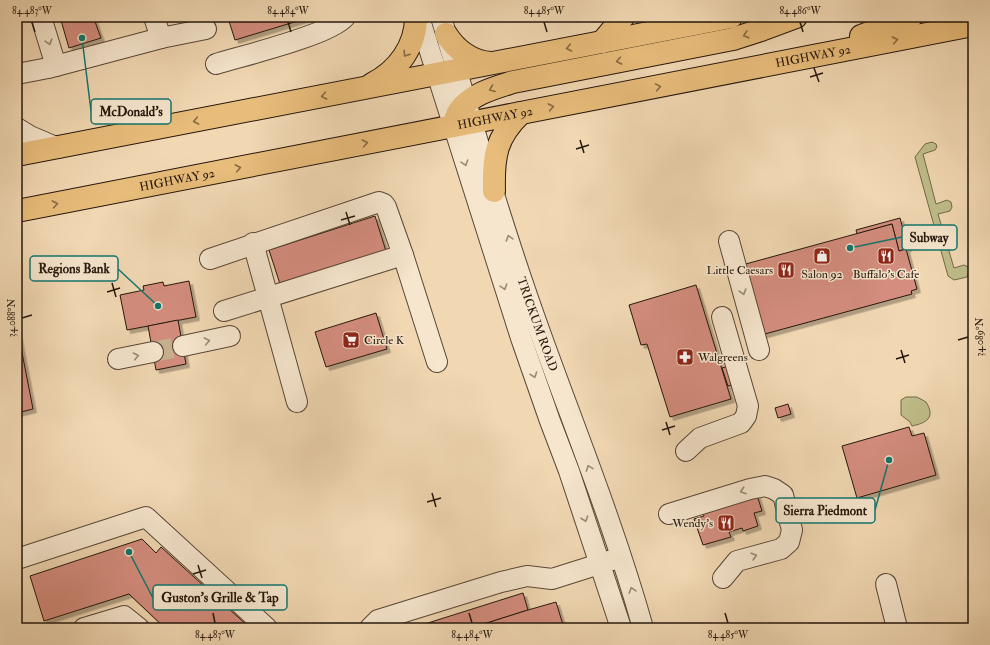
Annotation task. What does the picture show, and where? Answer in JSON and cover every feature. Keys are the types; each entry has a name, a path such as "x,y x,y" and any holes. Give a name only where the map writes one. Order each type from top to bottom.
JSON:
{"main road":[{"path":"362,89 379,80 400,63 414,38 416,17"},
{"path":"602,42 623,17"},
{"path":"17,156 602,42 696,20 731,17"},
{"path":"463,117 478,95 493,88 513,82 733,39 796,17"},
{"path":"806,58 911,17"},
{"path":"443,25 451,42 467,56 484,63 492,63"},
{"name":"HIGHWAY 92","path":"17,211 463,117 521,113 973,25"},
{"path":"494,191 494,160 497,147 510,123 521,113"}],"street":[{"path":"41,17 56,66"},
{"path":"154,17 161,38"},
{"path":"216,64 310,36 334,26 345,17"},
{"name":"TRICKUM ROAD","path":"419,17 447,72 463,117 521,338 569,471 621,628"},
{"name":"TRICKUM ROAD","path":"443,25 447,72 463,117 494,191 540,333 622,556 643,628"},
{"path":"17,74 56,66 161,38 206,29"},
{"path":"17,128 30,136 58,148"},
{"path":"210,258 379,202 384,204 403,255 437,362"},
{"path":"729,241 760,350"},
{"path":"253,244 297,402"},
{"path":"224,311 403,255"},
{"path":"719,313 748,406 746,416 741,423 693,444 706,426 728,419 736,414 739,407 715,329 719,313"},
{"path":"183,346 230,336"},
{"path":"118,359 153,352"},
{"path":"668,514 750,488 765,486 774,489 783,495 792,530 789,542 781,548 737,561 723,578"},
{"path":"17,559 146,517 267,628"},
{"path":"370,628 378,620 501,582 527,576 552,580 622,556"},
{"path":"886,584 897,628"},
{"path":"84,628 124,616 138,628"}],"shaded area":[{"path":"932,142 936,144 937,147 935,150 923,154 936,204 947,200 951,202 952,207 950,211 938,214 954,268 964,265 968,267 969,270 967,277 954,280 948,276 915,157 925,144"},
{"path":"906,397 917,397 926,402 930,412 928,419 922,423 912,426 910,422 901,415 901,400"}],"building":[{"path":"60,17 101,17 94,19 101,38 69,48"},
{"path":"311,17 235,40 228,18"},
{"path":"973,157 973,177 968,158"},
{"path":"375,216 386,251 280,284 269,250"},
{"path":"900,218 908,248 899,251 892,224 857,234 856,230"},
{"path":"892,224 899,251 906,249 917,289 911,291 912,294 761,335 742,265"},
{"path":"189,281 196,317 127,330 120,295 144,290 143,286 163,282 164,286"},
{"name":"Walgreens","path":"696,285 731,399 670,417 647,344 641,345 629,305"},
{"name":"Circle K","path":"376,313 387,349 326,367 315,332"},
{"path":"178,320 186,364 156,370 148,326"},
{"path":"17,327 33,409 17,413"},
{"path":"736,364 741,382 728,386 722,368"},
{"path":"788,404 791,414 778,418 775,408"},
{"path":"909,427 912,436 924,433 936,475 857,498 842,446"},
{"name":"Wendy's","path":"757,495 762,511 754,513 758,526 743,531 742,528 729,532 731,537 703,545 694,519 704,516 702,509"},
{"path":"142,539 156,553 161,547 250,628 165,628 129,594 44,621 30,576"},
{"path":"523,593 528,610 471,628 412,628"},
{"path":"556,602 564,628 471,628 528,610"}],"tunnel":[{"path":"153,352 183,346"}],"place":[{"name":"McDonald's","path":"82,38"},
{"name":"Subway","path":"850,248"},
{"name":"Salon 92","path":"822,256"},
{"name":"Buffalo's Cafe","path":"886,256"},
{"name":"Little Caesars","path":"786,270"},
{"name":"Regions Bank","path":"158,306"},
{"name":"Circle K","path":"351,340"},
{"name":"Walgreens","path":"685,357"},
{"name":"Sierra Piedmont","path":"889,460"},
{"name":"Wendy's","path":"726,523"},
{"name":"Guston's Grille & Tap","path":"129,552"}]}
